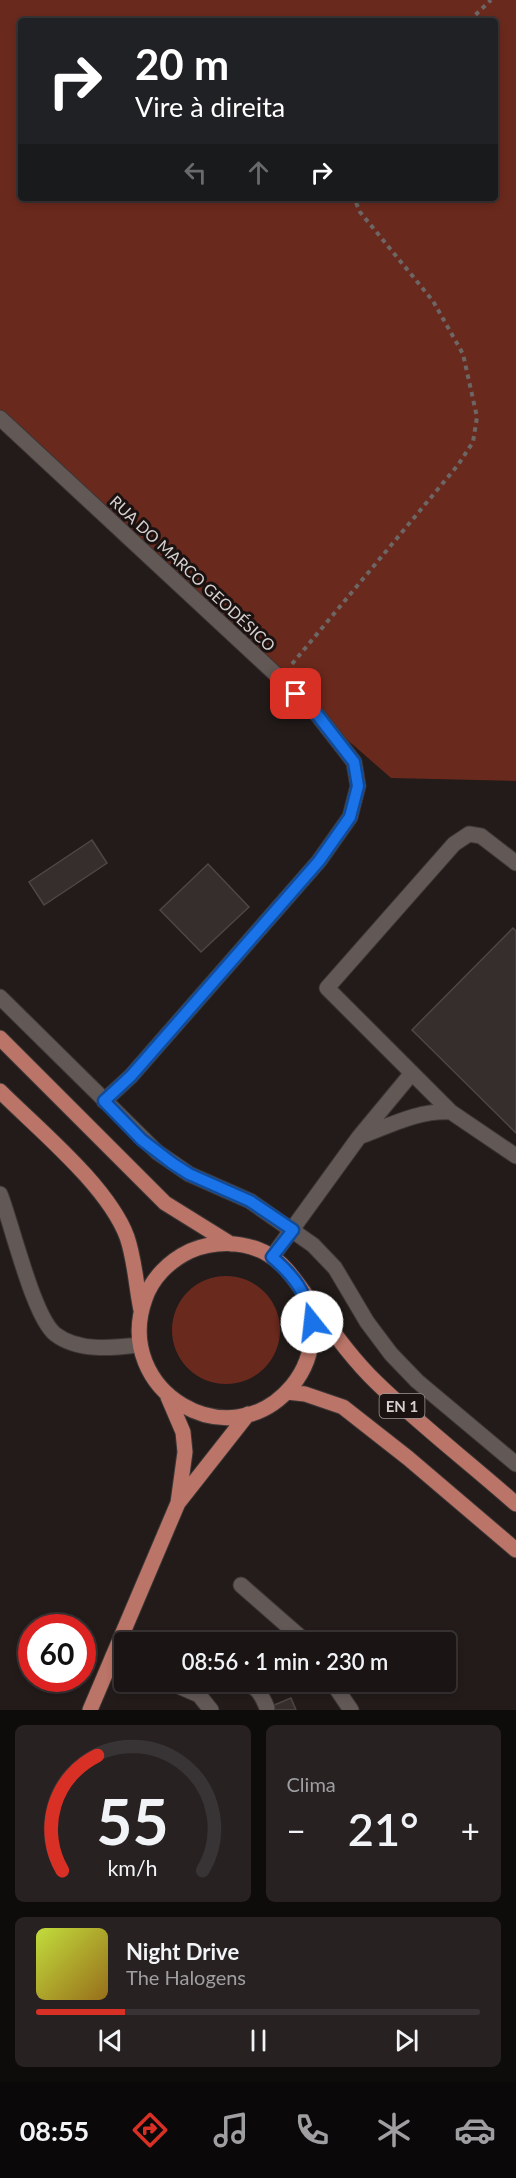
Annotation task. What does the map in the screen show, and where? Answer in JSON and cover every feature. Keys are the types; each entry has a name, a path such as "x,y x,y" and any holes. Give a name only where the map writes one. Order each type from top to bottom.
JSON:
{"main road":[{"name":"EN 1","path":"0,1038 165,1203 231,1244"},
{"name":"EN 1","path":"0,1090 87,1178 111,1207 131,1250 141,1310 140,1345 149,1371 166,1394 178,1403 205,1415 234,1417 269,1406 287,1392 297,1380 310,1352 312,1322 304,1293"},
{"name":"EN 1","path":"141,1310 156,1278 167,1266 197,1248 231,1244 246,1245 272,1257 291,1272 304,1293 375,1382 516,1504"},
{"name":"EN 1","path":"287,1392 305,1394 343,1407 516,1550"},
{"path":"129,1632 178,1503 185,1452 183,1432 166,1394"},
{"path":"178,1503 248,1414"},
{"path":"90,1710 114,1667"}],"street":[{"name":"RUA DO MARCO GEODÉSICO","path":"0,418 312,708 354,762 358,786 350,817 319,861 131,1076 104,1101"},
{"path":"516,863 481,836 469,834 454,844 327,987 451,1112 516,1156"},
{"path":"0,997 142,1140 189,1174 250,1201 293,1230 335,1268 367,1322 404,1368 516,1464"},
{"path":"272,1257 359,1137 412,1072"},
{"path":"359,1137 413,1116 437,1111 451,1112"},
{"path":"0,1194 42,1315 54,1333 68,1340 102,1348 140,1345"},
{"path":"241,1585 295,1632"},
{"path":"193,1692 200,1695 212,1710"},
{"path":"260,1692 267,1708"},
{"path":"339,1692 351,1710"}],"path":[{"path":"472,18 491,0"},
{"path":"280,679 458,465 473,442 477,417 463,354 433,301 360,212 355,201"}],"shaded area":[{"path":"0,0 516,0 516,781 391,778 121,542 0,414"},
{"path":"226,1276 247,1280 264,1292 276,1309 280,1330 276,1351 264,1368 247,1380 226,1384 205,1380 188,1368 176,1351 172,1330 176,1309 188,1292 205,1280"}],"building":[{"path":"92,840 107,863 44,905 29,882"},
{"path":"208,864 249,907 201,952 160,910"},
{"path":"513,928 516,931 516,1133 412,1030"},
{"path":"291,1698 296,1710 263,1710 267,1708"}],"route":[{"path":"296,694 312,708 354,762 358,786 350,817 319,861 131,1076 104,1101 142,1140 172,1163 189,1174 265,1209 293,1230 272,1257 291,1272 304,1293 312,1322"}]}
